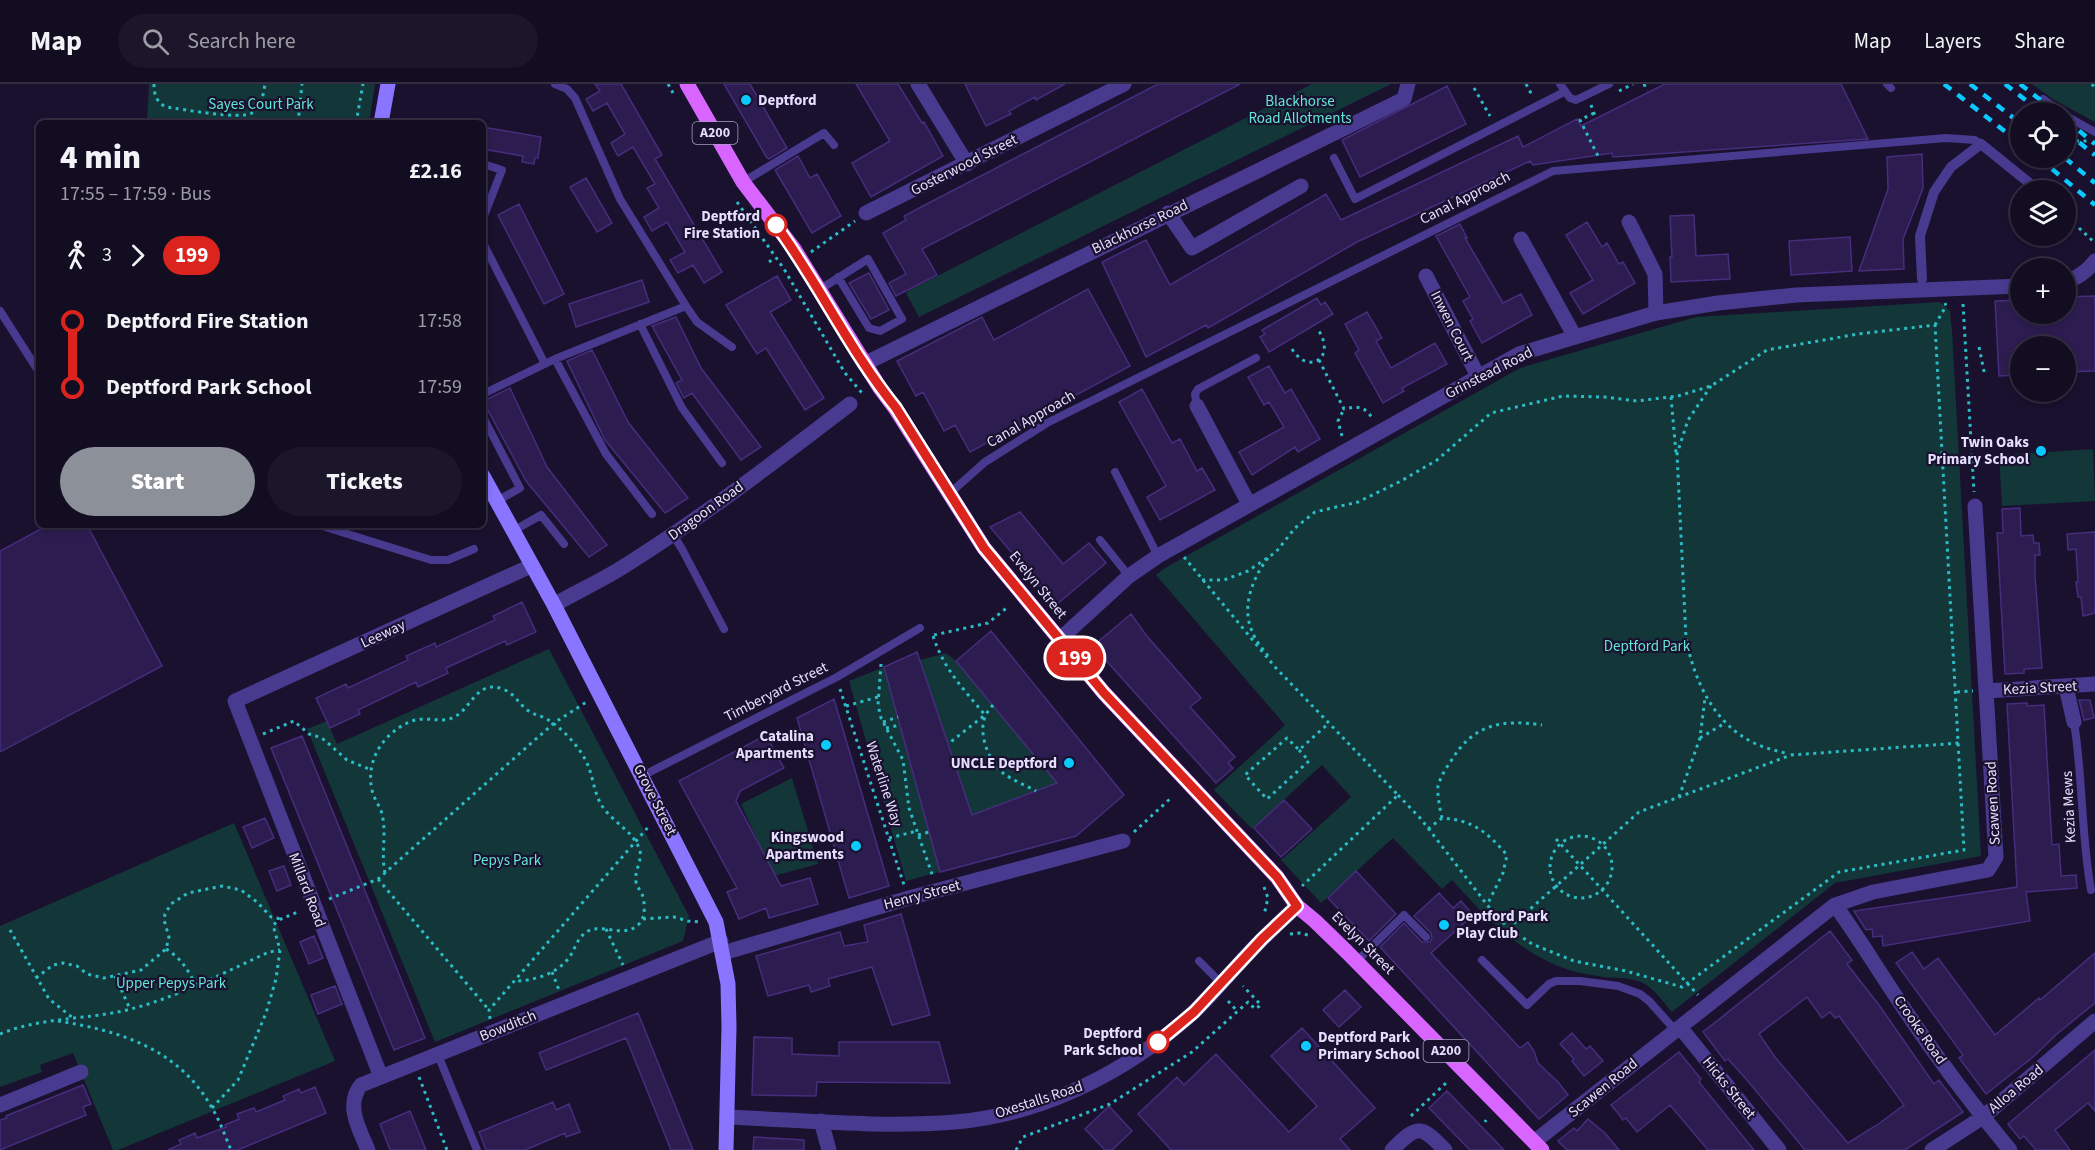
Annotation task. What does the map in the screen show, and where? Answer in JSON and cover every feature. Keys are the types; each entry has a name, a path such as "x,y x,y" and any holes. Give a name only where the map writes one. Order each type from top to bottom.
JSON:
{"main road":[{"path":"382,120 388,84"},
{"name":"Evelyn Street","path":"687,84 743,182 794,249 864,364 896,408 975,537 1104,693 1277,877 1297,906 1357,961 1538,1146"},
{"name":"Grove Street","path":"486,481 554,604 716,922 728,984 726,1150"}],"street":[{"path":"918,84 967,164"},
{"name":"Gosterwood Street","path":"866,213 1124,84"},
{"name":"Blackhorse Road","path":"864,364 1404,99 1408,84"},
{"path":"1922,279 1920,236 1934,192 1951,167 1981,144"},
{"name":"Canal Approach","path":"1981,144 2026,180"},
{"path":"1168,213 1192,248 1301,186"},
{"path":"1629,222 1655,274 1656,313"},
{"path":"1521,238 1575,337"},
{"path":"2076,276 2095,261"},
{"name":"Inwen Court","path":"1426,276 1479,376"},
{"name":"Grinstead Road","path":"1059,640 1129,576 1158,556 1519,354 1656,313 1718,303 1796,295 2010,286"},
{"name":"Dragoon Road","path":"554,604 624,567 673,535 786,454 850,404"},
{"path":"1197,406 1249,504"},
{"name":"Scawen Road","path":"1538,1146 1677,1028 1835,905 1873,892 1988,870 1996,857 1975,506"},
{"name":"Leeway","path":"235,701 531,566"},
{"name":"Kezia Street","path":"1986,691 2095,684"},
{"path":"2066,687 2074,722"},
{"name":"Millard Road","path":"235,701 381,1077"},
{"name":"Henry Street","path":"722,947 1123,841"},
{"name":"Crooke Road","path":"1835,905 1898,999 1983,1117 2010,1150"},
{"name":"Oxestalls Road","path":"727,1117 911,1124 957,1122 1036,1105 1095,1081 1121,1067 1176,1028 1297,906"},
{"name":"Bowditch","path":"363,1149 353,1110 353,1095 361,1085 629,978 722,947"},
{"name":"Alloa Road","path":"1932,1150 1983,1117 2095,1022"},
{"name":"Hicks Street","path":"1677,1028 1779,1150"},
{"path":"0,1105 81,1072"},
{"path":"821,1121 830,1150"},
{"path":"1392,1150 1409,1133 1419,1130 1431,1135 1445,1150"}],"lane":[{"path":"555,84 567,88 575,98 620,199 686,306 697,322 732,347"},
{"path":"1334,158 1355,199 1562,88 1570,98 1576,100 1610,84"},
{"path":"2043,99 2047,102"},
{"path":"2076,122 2095,132"},
{"path":"743,182 824,133 834,145"},
{"name":"Canal Approach","path":"949,494 985,462 1047,423 1553,171 1946,138 1975,140 1981,144"},
{"path":"486,165 502,170 486,210"},
{"path":"486,249 545,364"},
{"path":"819,290 838,277 868,259 902,319 880,331 869,328 838,277"},
{"path":"486,393 555,359 686,306"},
{"path":"0,310 36,367"},
{"path":"640,324 682,408 722,463"},
{"path":"1197,406 1195,394 1198,389 1256,358"},
{"path":"555,359 606,454 652,514"},
{"path":"486,423 520,488 497,501"},
{"path":"1115,472 1158,556"},
{"path":"513,531 541,515 564,544"},
{"path":"329,528 431,560 448,560 474,549"},
{"path":"673,535 724,629"},
{"path":"1101,540 1129,576"},
{"name":"Timberyard Street","path":"642,776 837,677 920,628"},
{"name":"Kezia Mews","path":"2074,722 2080,760 2085,861 2091,890"},
{"path":"1357,961 1404,915 1426,937"},
{"path":"1482,960 1527,1005 1549,984 1556,981 1580,981 1618,986 1640,994 1677,1028"},
{"path":"1199,961 1221,983"},
{"path":"438,1054 477,1150"}],"path":[{"path":"154,84 154,92 158,100 166,107 240,116 253,113 259,106 265,84"},
{"path":"298,120 302,84"},
{"path":"357,120 363,84"},
{"path":"1526,84 1532,95"},
{"path":"1644,84 1647,91"},
{"path":"2092,84 2095,88"},
{"path":"1474,87 1489,117 1497,112"},
{"path":"1523,99 1538,92"},
{"path":"1594,113 1580,120 1599,158"},
{"path":"808,254 866,213"},
{"path":"2076,225 2095,243"},
{"path":"785,268 847,375"},
{"path":"1176,545 1202,580 1275,667 1428,829 1487,905 1509,928 1532,944 1574,961 1626,971 1682,987 1839,872 1964,850 1960,743 1935,325 1946,306 1945,300"},
{"path":"1963,303 1975,506"},
{"path":"1202,580 1224,580 1248,572 1276,552 1295,528 1315,512 1358,502 1401,481 1437,460 1491,412 1563,396 1637,401 1671,397 1711,386 1767,350 1858,334 1935,325"},
{"path":"1292,349 1300,360 1313,362 1319,360 1325,352 1325,344 1319,331"},
{"path":"1979,347 1985,376"},
{"path":"1319,360 1344,408"},
{"path":"1677,454 1688,420 1711,386"},
{"path":"1671,397 1677,454 1686,638 1691,663 1706,696 1725,723 1753,743 1791,755"},
{"path":"1344,408 1357,406 1364,408 1371,415 1378,432"},
{"path":"1344,408 1338,422 1348,449"},
{"path":"1271,555 1253,582 1249,616 1251,630 1275,667"},
{"path":"933,636 988,623 1009,606"},
{"path":"920,628 933,636 949,672 985,715"},
{"path":"882,650 878,705 883,722 903,760 909,808 937,891"},
{"name":"Waterline Way","path":"837,677 909,898"},
{"path":"385,873 383,817 372,791 369,769 382,742 392,732 415,720 456,718 476,694 495,688 504,689 526,709 554,723 583,756 589,768 596,795 604,810 636,841 640,856 635,879 644,902 643,919 636,927 626,931 591,930 582,936 567,960 552,972 530,980 514,981"},
{"path":"1679,797 1700,738 1706,696"},
{"path":"846,706 878,697"},
{"path":"313,905 378,879 554,723 585,703"},
{"path":"948,744 985,715 993,705"},
{"path":"985,715 983,725 985,741 991,758 1002,772 1036,791"},
{"path":"883,722 898,717"},
{"path":"249,741 294,721 309,734 322,738 347,760 369,769"},
{"path":"1442,818 1438,786 1458,749 1475,734 1493,724 1519,722 1542,725"},
{"path":"1299,750 1328,723"},
{"path":"1700,738 1725,723"},
{"path":"886,728 900,725"},
{"path":"1287,738 1299,750 1309,761 1267,799 1245,776 1287,738"},
{"path":"1509,928 1639,812 1791,755 1960,743"},
{"path":"1301,887 1397,795"},
{"path":"1123,841 1172,797"},
{"path":"489,1010 661,813"},
{"path":"1428,829 1442,818 1460,819 1480,828 1507,855 1503,873 1487,905"},
{"path":"889,838 929,832"},
{"path":"1584,837 1596,840 1609,853 1613,864 1612,875 1602,890 1594,896 1583,898 1565,894 1557,886 1550,870 1551,859 1561,844 1571,838 1584,837"},
{"path":"1556,839 1686,984"},
{"path":"378,879 489,1010 492,1033"},
{"path":"36,978 53,965 63,963 77,966 95,977 115,976 141,970 166,949 169,937 164,920 165,914 171,904 188,893 222,886 241,890 271,917 281,919"},
{"path":"212,1108 237,1080 266,1013 276,979 280,950 273,925 298,912"},
{"path":"643,919 674,917 694,922 716,922"},
{"path":"606,929 629,978"},
{"path":"10,930 49,999 73,1018"},
{"path":"166,949 187,967 196,985"},
{"path":"0,1034 21,1027 130,1009 196,985 269,952 280,950"},
{"path":"115,976 130,1009"},
{"path":"1016,1150 1023,1137 1110,1104 1192,1052 1248,1002 1255,1009 1261,1005 1243,986"},
{"path":"1228,1001 1238,1012"},
{"path":"54,1021 107,1030 148,1047 173,1063 195,1085 212,1108 231,1150"},
{"path":"414,1064 447,1150"},
{"path":"1409,1133 1410,1118 1447,1082"}],"green space":[{"name":"Sayes Court Park","path":"149,84 375,84 369,120 147,120"},
{"name":"Blackhorse Road Allotments","path":"1312,84 1391,84 919,317 906,293 910,290"},
{"path":"2032,84 2095,84 2095,122 2076,112 2076,102 2054,100"},
{"name":"Deptford Park","path":"1940,302 1950,311 1952,331 1981,856 1835,883 1672,1012 1655,992 1643,983 1632,979 1573,971 1542,959 1527,950 1500,929 1452,880 1442,889 1393,838 1321,903 1281,860 1351,797 1322,765 1252,829 1214,790 1285,725 1156,575 1165,568 1520,368 1696,317"},
{"path":"2093,449 2095,501 2002,506 1999,455"},
{"name":"Pepys Park","path":"549,649 689,916 683,941 435,1042 307,729 327,721 337,744"},
{"path":"946,653 956,661 1057,783 972,815 920,660"},
{"path":"884,667 940,872 906,881 849,681"},
{"path":"792,778 818,864 774,876 741,804"},
{"name":"Upper Pepys Park","path":"234,823 335,1061 118,1150 113,1150 73,1053 40,1065 42,1072 0,1087 0,926"}],"building":[{"path":"595,84 621,84 662,155 655,159 722,272 704,283 693,265 678,273 670,260 685,252 667,222 652,231 644,217 659,208 647,188 655,184 633,147 618,156 611,143 625,134 607,103 593,111 586,99 600,91"},
{"path":"724,84 750,84 787,148 767,158"},
{"path":"856,84 898,84 922,123 924,122 943,156 871,197 852,163 890,141"},
{"path":"965,84 1065,84 1036,100 1035,97 1009,111 1011,114 986,126"},
{"path":"1158,84 1240,84 922,249 937,275 896,296 889,283 906,274 883,233 906,220 904,216"},
{"path":"1665,84 1841,84 1868,139 1613,157 1612,153 1533,165 1530,161 1357,242 1208,328 1206,325 1146,357 1102,262 1146,240 1170,285 1326,194 1341,220 1518,136 1523,147 1577,119 1581,126"},
{"path":"1447,86 1466,124 1360,177 1342,140"},
{"path":"486,128 541,137 538,158 535,158 534,164 522,162 523,156 486,150"},
{"path":"1922,154 1923,188 1903,239 1904,269 1859,271 1888,189 1887,157"},
{"path":"798,156 810,178 817,174 841,216 812,233 775,170"},
{"path":"586,178 612,223 597,232 570,187"},
{"path":"519,204 564,294 544,304 498,215"},
{"path":"1694,215 1696,256 1728,254 1730,279 1671,282 1670,216"},
{"path":"1587,222 1602,247 1607,243 1619,264 1623,262 1635,283 1583,314 1570,293 1593,280 1566,235"},
{"path":"1460,224 1467,238 1465,238 1503,303 1521,294 1532,315 1482,343 1470,321 1473,319 1463,301 1470,297 1436,236"},
{"path":"1850,237 1852,271 1791,275 1789,241"},
{"path":"869,273 889,310 871,319 849,283"},
{"path":"777,276 791,300 770,312 824,398 805,410 766,348 757,354 726,305"},
{"path":"642,280 649,302 576,327 569,304"},
{"path":"1088,289 1130,366 970,452 955,425 944,431 923,392 916,396 897,361 982,317 994,340"},
{"path":"2095,296 2095,371 2076,372 2076,336 2010,336 2010,375 1999,376 1995,301 2010,300 2010,324 2076,324 2076,297"},
{"path":"1317,298 1321,305 1325,302 1333,314 1269,352 1260,337 1265,334 1262,330"},
{"path":"1367,312 1382,338 1376,341 1391,368 1435,343 1447,364 1402,388 1404,391 1383,403 1355,353 1359,350 1345,324"},
{"path":"676,317 701,368 761,447 741,460 692,393 684,398 676,383 682,380 652,326"},
{"path":"592,350 628,422 688,498 665,513 605,440 567,361"},
{"path":"1269,366 1285,393 1291,389 1320,439 1298,452 1295,447 1252,475 1239,452 1284,427 1269,402 1264,405 1248,377"},
{"path":"510,388 547,467 607,545 589,557 526,481 486,407 486,400"},
{"path":"1142,389 1172,443 1180,439 1197,471 1202,468 1215,490 1160,520 1147,497 1166,486 1119,402"},
{"path":"2020,508 2021,536 2033,535 2034,543 2039,543 2040,555 2035,555 2035,576 2042,668 2024,669 2024,673 2005,674 1997,533 2003,533 2002,509"},
{"path":"1020,512 1063,564 1089,543 1106,563 1056,605 990,527"},
{"path":"42,528 89,528 162,666 0,752 0,551"},
{"path":"2095,532 2095,613 2083,616 2081,597 2078,597 2076,582 2078,582 2076,549 2068,550 2067,534"},
{"path":"522,602 536,632 507,645 505,641 446,668 448,673 418,687 416,682 358,710 360,714 330,728 316,698 346,684 348,688 408,660 406,656 435,643 436,647 495,620 493,616"},
{"path":"1131,614 1146,635 1201,698 1190,707 1235,757 1228,763 1233,768 1216,783 1093,646"},
{"name":"UNCLE Deptford","path":"991,631 1124,795 1076,836 940,872 884,667 917,652 972,815 1057,783 956,661"},
{"path":"834,699 889,886 849,898 797,718"},
{"path":"2079,700 2090,700 2094,718 2084,720"},
{"path":"2027,703 2027,706 2044,705 2052,845 2059,844 2061,876 2076,875 2077,888 2026,892 2030,921 1883,946 1882,936 1873,937 1872,929 1866,930 1854,911 2017,887 2007,704"},
{"path":"766,735 784,768 740,791 736,801 781,886 810,878 818,904 769,918 766,908 739,919 727,892 737,888 679,781"},
{"path":"302,736 425,1038 394,1050 271,748"},
{"path":"1284,800 1312,829 1281,857 1254,828"},
{"path":"265,818 274,838 252,848 243,827"},
{"path":"284,866 291,885 277,891 269,871"},
{"path":"1356,871 1396,914 1369,941 1328,898"},
{"path":"1439,893 1453,908 1461,901 1473,915 1431,953 1520,1048 1528,1042 1538,1063 1568,1095 1539,1119 1380,947 1404,923 1422,942 1430,942 1431,933 1414,916"},
{"path":"901,914 930,1015 892,1025 872,967 828,979 830,986 811,992 809,985 768,996 756,956 840,932 844,946 868,942 864,925"},
{"path":"1830,931 1852,960 1847,964 1879,1005 1934,1084 1939,1080 1963,1112 1905,1150 1805,1150 1747,1080 1728,1059 1725,1061 1703,1032","holes":["1807,997 1822,1018 1830,1012 1835,1018 1839,1016 1904,1105 1848,1143 1775,1057 1759,1034"]},
{"path":"314,936 323,958 309,964 300,942"},
{"path":"1912,952 1924,969 1938,958 1995,1035 2095,953 2095,1003 1986,1094 1959,1058 1963,1055 1896,963"},
{"path":"335,986 342,1004 318,1014 311,995"},
{"path":"1345,990 1361,1007 1339,1027 1323,1010"},
{"path":"638,1013 693,1150 671,1150 626,1038 546,1070 539,1053"},
{"name":"Deptford Park Primary School","path":"1302,1028 1375,1108 1340,1139 1350,1150 1171,1150 1138,1114 1177,1077 1184,1085 1216,1054 1289,1132 1317,1106 1271,1056"},
{"path":"1572,1033 1586,1049 1590,1046 1603,1061 1584,1076 1572,1061 1574,1059 1560,1044"},
{"path":"754,1037 792,1038 792,1054 839,1056 839,1042 939,1042 950,1083 817,1082 816,1096 752,1095"},
{"path":"2095,1050 2095,1111 2088,1103 2055,1130 2070,1150 2036,1150 2024,1136 2020,1139 2008,1124"},
{"path":"1679,1052 1701,1079 1699,1082 1754,1150 1708,1150 1670,1105 1637,1132 1611,1105"},
{"path":"83,1085 91,1104 83,1107 86,1115 0,1150 0,1120"},
{"path":"315,1087 326,1113 238,1150 168,1150 181,1144 179,1140 195,1133 197,1138 226,1127 225,1125 239,1119 237,1114 254,1108 256,1112 285,1100 283,1096 299,1089 301,1093"},
{"path":"1447,1091 1504,1150 1470,1150 1429,1108"},
{"path":"553,1102 556,1110 569,1104 580,1132 566,1137 565,1133 525,1150 486,1150 479,1132"},
{"path":"1109,1106 1132,1131 1112,1150 1105,1150 1085,1129"},
{"path":"410,1111 426,1150 390,1150 380,1124"},
{"path":"1588,1119 1605,1133 1619,1150 1567,1150 1558,1141 1574,1128 1577,1131"},
{"path":"754,1137 804,1140 804,1150 753,1150"}],"railway":[{"path":"1944,84 2010,135"},
{"path":"1970,84 2010,115"},
{"path":"2005,84 2028,102"},
{"path":"2020,84 2043,102"},
{"path":"2076,128 2095,144"},
{"path":"2076,140 2095,155"},
{"path":"2076,167 2095,183"},
{"path":"2051,168 2095,205"}],"bus line":[{"name":"199","path":"776,225 794,249 880,388 896,408 975,537 1104,693 1277,877 1297,906 1262,939 1194,1012 1158,1042"}],"place":[{"name":"Deptford","path":"746,100"},
{"name":"Deptford Fire Station","path":"776,225"},
{"name":"Twin Oaks Primary School","path":"2041,451"},
{"name":"Catalina Apartments","path":"826,745"},
{"name":"UNCLE Deptford","path":"1069,763"},
{"name":"Kingswood Apartments","path":"856,846"},
{"name":"Deptford Park Play Club","path":"1444,925"},
{"name":"Deptford Park School","path":"1158,1042"},
{"name":"Deptford Park Primary School","path":"1306,1046"}]}
